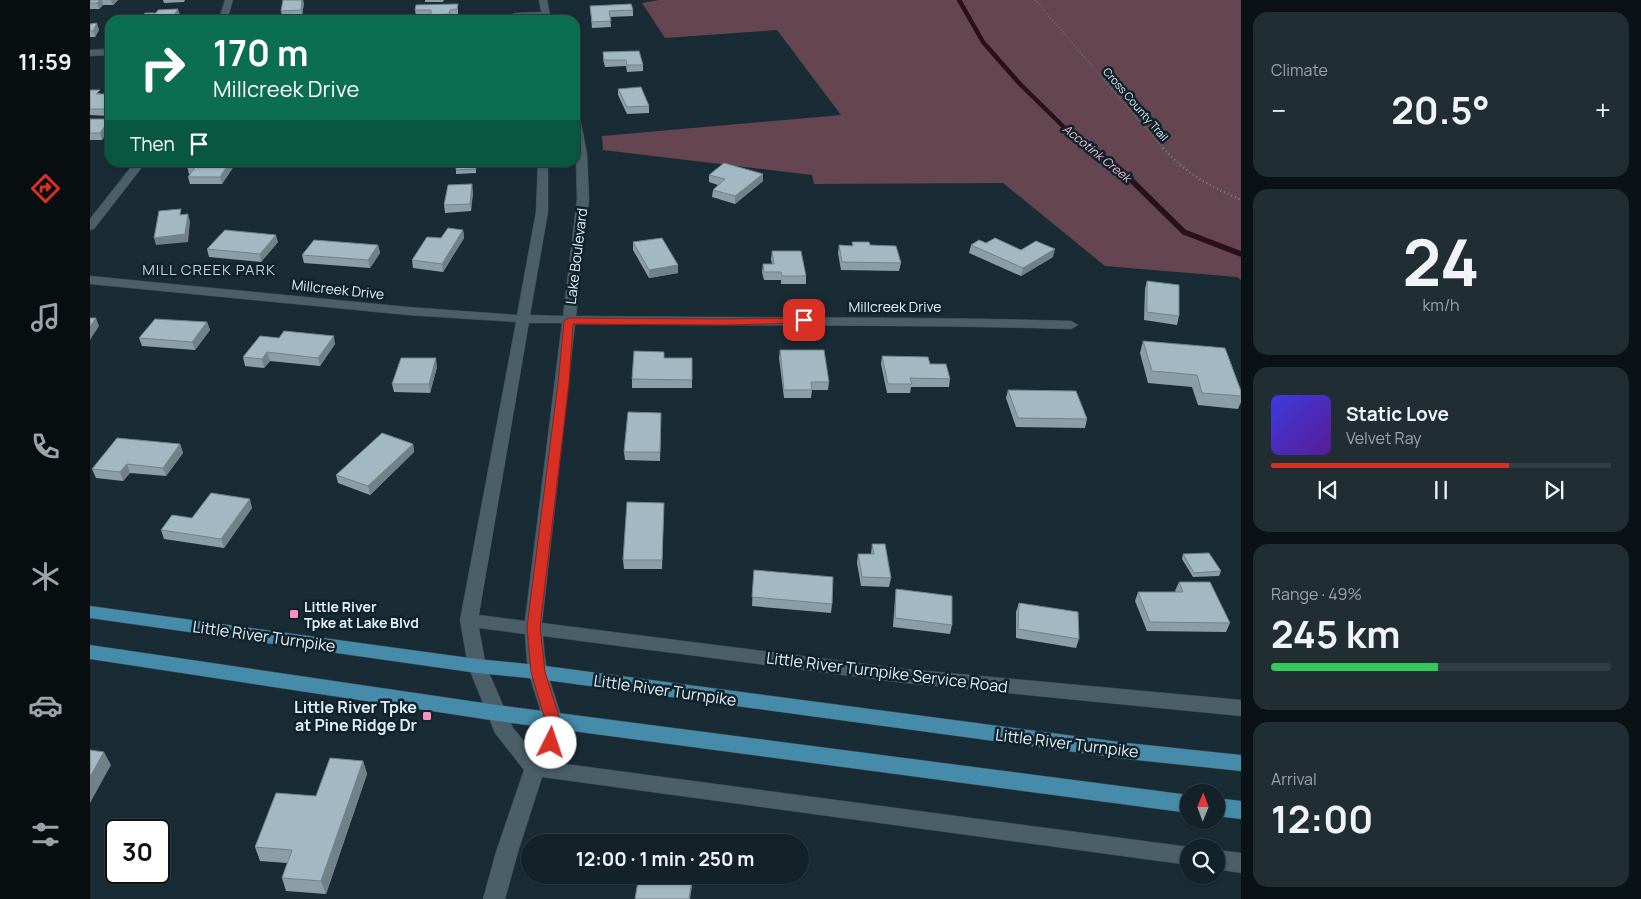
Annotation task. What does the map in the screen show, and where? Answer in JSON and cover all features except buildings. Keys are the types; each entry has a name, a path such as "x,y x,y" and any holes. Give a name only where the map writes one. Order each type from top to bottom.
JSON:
{"main road":[{"name":"Little River Turnpike","path":"90,612 477,666 538,672 1127,751 1241,764"},
{"path":"90,652 553,720 1180,803"},
{"path":"1225,808 1241,810"}],"street":[{"path":"224,15 229,0"},
{"path":"543,0 546,15"},
{"path":"514,5 516,15"},
{"path":"90,52 105,52"},
{"name":"Lake Boulevard","path":"553,720 538,672 533,627 583,199 580,144"},
{"path":"90,227 138,167"},
{"path":"543,167 542,212 470,620 477,666 505,733 535,768 1180,855"},
{"name":"Millcreek Drive","path":"90,280 408,311 523,319 569,321 947,321 1072,325"},
{"name":"Little River Turnpike Service Road","path":"470,620 905,676 1241,708"},
{"path":"494,899 507,852 535,768 551,743 553,720"},
{"path":"1225,860 1241,863"}],"path":[{"name":"Cross County Trail","path":"1035,0 1172,158 1202,182 1241,200"}],"shaded area":[{"path":"659,0 1241,0 1241,280 1237,277 1105,266 1003,183 814,184 812,175 603,150 602,136 841,115 777,30 665,38 642,3"}],"waterway":[{"name":"Accotink Creek","path":"959,0 983,42 1020,84 1074,137 1091,149"},
{"name":"Accotink Creek","path":"1090,148 1121,170 1184,232 1241,254"}],"place":[{"name":"Little River Tpke at Lake Blvd","path":"294,614"},
{"name":"Little River Tpke at Pine Ridge Dr","path":"427,716"}],"district":[{"name":"MILL CREEK PARK","path":"209,269"}],"route":[{"path":"551,743 553,720 538,672 533,627 569,321 725,322 804,320"}]}
